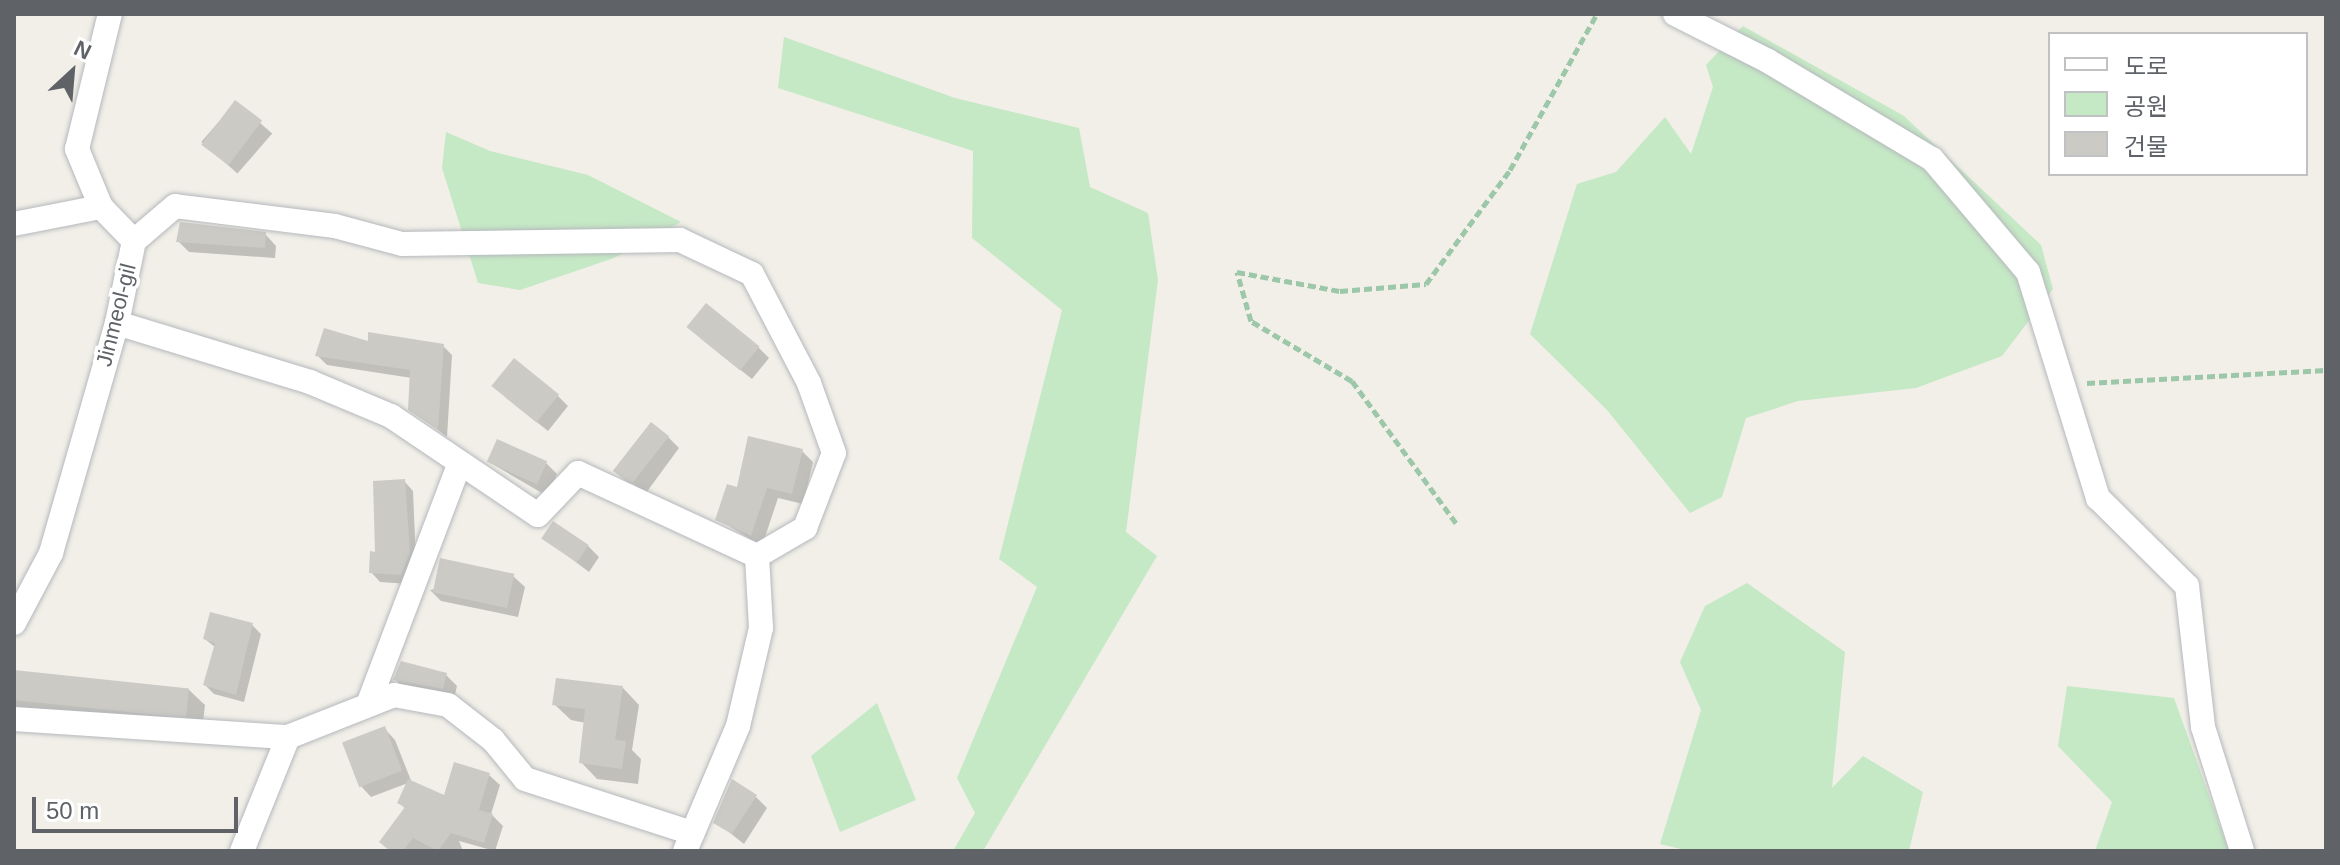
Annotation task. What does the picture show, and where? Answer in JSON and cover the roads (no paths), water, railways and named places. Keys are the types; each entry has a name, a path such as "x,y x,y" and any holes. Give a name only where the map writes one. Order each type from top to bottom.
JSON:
{"street":[{"name":"Jinmeol-gil","path":"14,623 51,553 117,323 134,241 101,207 77,149 110,14"},
{"path":"1675,14 1768,61 1932,159 2028,272 2098,498 2187,586 2203,727 2242,851"},
{"path":"134,241 175,206 335,226 402,244 680,240 752,274 809,383 834,453 805,528 757,556"},
{"path":"14,224 101,207"},
{"path":"117,323 337,393 391,416 459,465 538,515 578,473 757,556"},
{"path":"369,702 459,465"},
{"path":"14,719 288,737 369,702 394,695 448,705 493,740 525,779 689,842 741,712 761,628 757,556"},
{"path":"242,851 288,737"}]}
